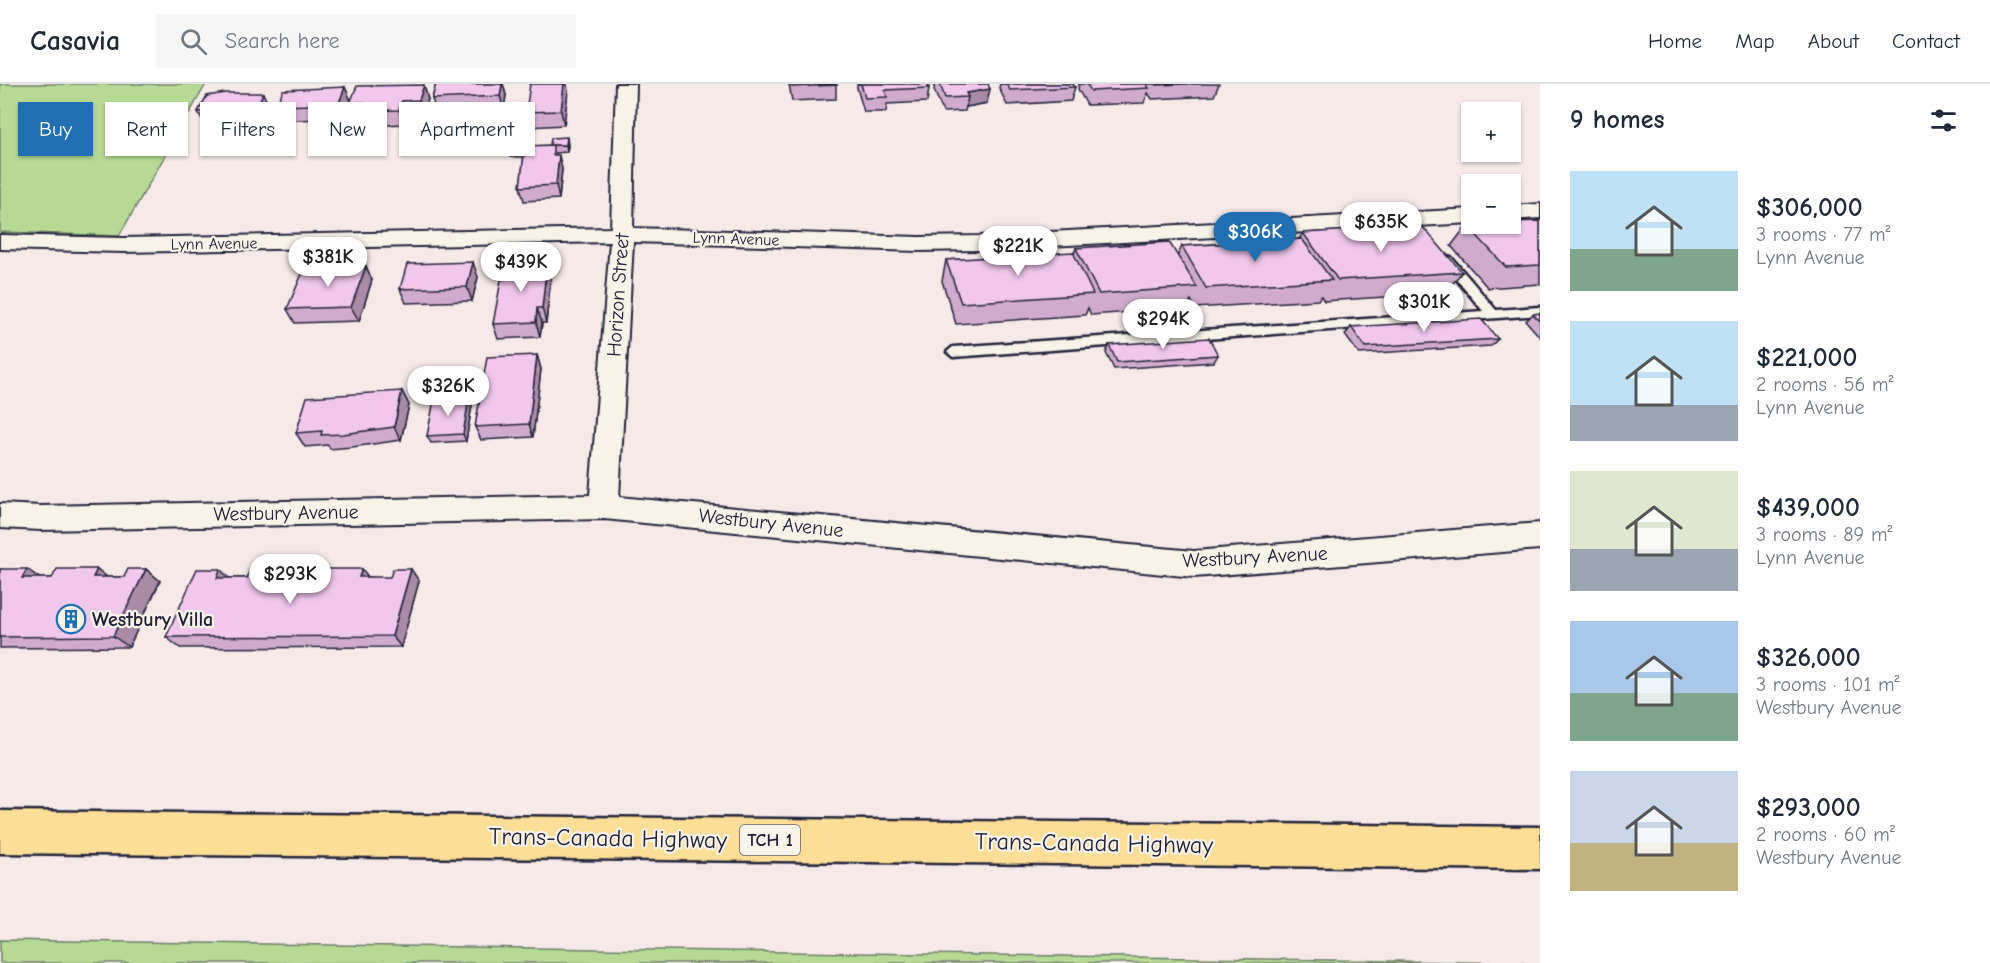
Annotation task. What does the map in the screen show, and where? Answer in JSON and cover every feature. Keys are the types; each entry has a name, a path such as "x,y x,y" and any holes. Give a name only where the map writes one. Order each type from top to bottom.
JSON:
{"highway":[{"name":"Trans-Canada Highway","path":"0,832 1540,848"}],"street":[{"name":"Horizon Street","path":"604,507 622,235 626,84"},
{"path":"1521,213 1540,212"},
{"name":"Lynn Avenue","path":"0,242 123,245 622,235 918,244 1418,227 1461,218"},
{"name":"Westbury Avenue","path":"0,516 41,518 604,507 1194,564 1540,536"}],"lane":[{"path":"1439,252 1494,314"},
{"path":"952,352 1540,311"}],"green space":[{"path":"0,84 206,84 188,115 188,102 105,102 105,156 165,156 119,236 0,232"},
{"path":"0,940 1524,963 0,963"}],"building":[{"path":"436,84 502,84 500,96 432,99"},
{"path":"530,84 564,84 561,111 535,112 535,102 527,102"},
{"path":"791,84 836,84 837,85 792,87"},
{"path":"861,84 928,84 929,88 885,90 887,97 865,98"},
{"path":"940,84 988,84 990,89 966,93 968,97 945,98"},
{"path":"1007,84 1073,84 1075,87 1010,90"},
{"path":"1087,84 1146,84 1149,88 1091,91"},
{"path":"424,85 419,100 402,101 399,102 399,110 387,110 387,102 350,102 357,86"},
{"path":"345,87 339,102 308,102 308,105 296,105 296,102 278,102 283,90"},
{"path":"225,93 263,93 259,102 204,102 207,96"},
{"path":"567,137 566,145 550,145 551,138"},
{"path":"553,145 553,155 559,155 556,185 520,187 524,156 535,156 535,146"},
{"path":"1540,221 1540,265 1506,267 1475,234 1521,234 1521,222"},
{"path":"1422,226 1462,272 1338,280 1303,233"},
{"path":"1302,239 1332,280 1206,288 1182,246"},
{"path":"1169,242 1197,287 1099,294 1076,248"},
{"path":"1073,252 1093,294 961,303 946,260"},
{"path":"473,262 467,287 400,289 407,264"},
{"path":"547,262 542,308 537,308 536,322 493,324 501,280 505,279 508,264"},
{"path":"366,266 351,307 287,309 302,274 322,273 324,267"},
{"path":"1540,313 1540,321 1533,314"},
{"path":"1481,319 1498,339 1365,347 1351,327"},
{"path":"1209,338 1218,355 1117,362 1109,345"},
{"path":"537,355 529,424 475,427 487,357"},
{"path":"402,391 394,427 343,434 321,435 322,431 296,433 307,397"},
{"path":"469,398 463,434 427,436 434,400"},
{"name":"Westbury Villa","path":"0,569 27,569 22,578 52,578 57,569 97,569 93,577 124,577 128,569 146,569 113,636 0,637"},
{"path":"197,569 220,569 217,578 247,578 250,569 291,569 289,577 319,577 321,569 362,569 359,577 390,577 393,569 411,569 392,636 166,637"}],"place":[{"name":"Westbury Villa","path":"71,619"}]}
